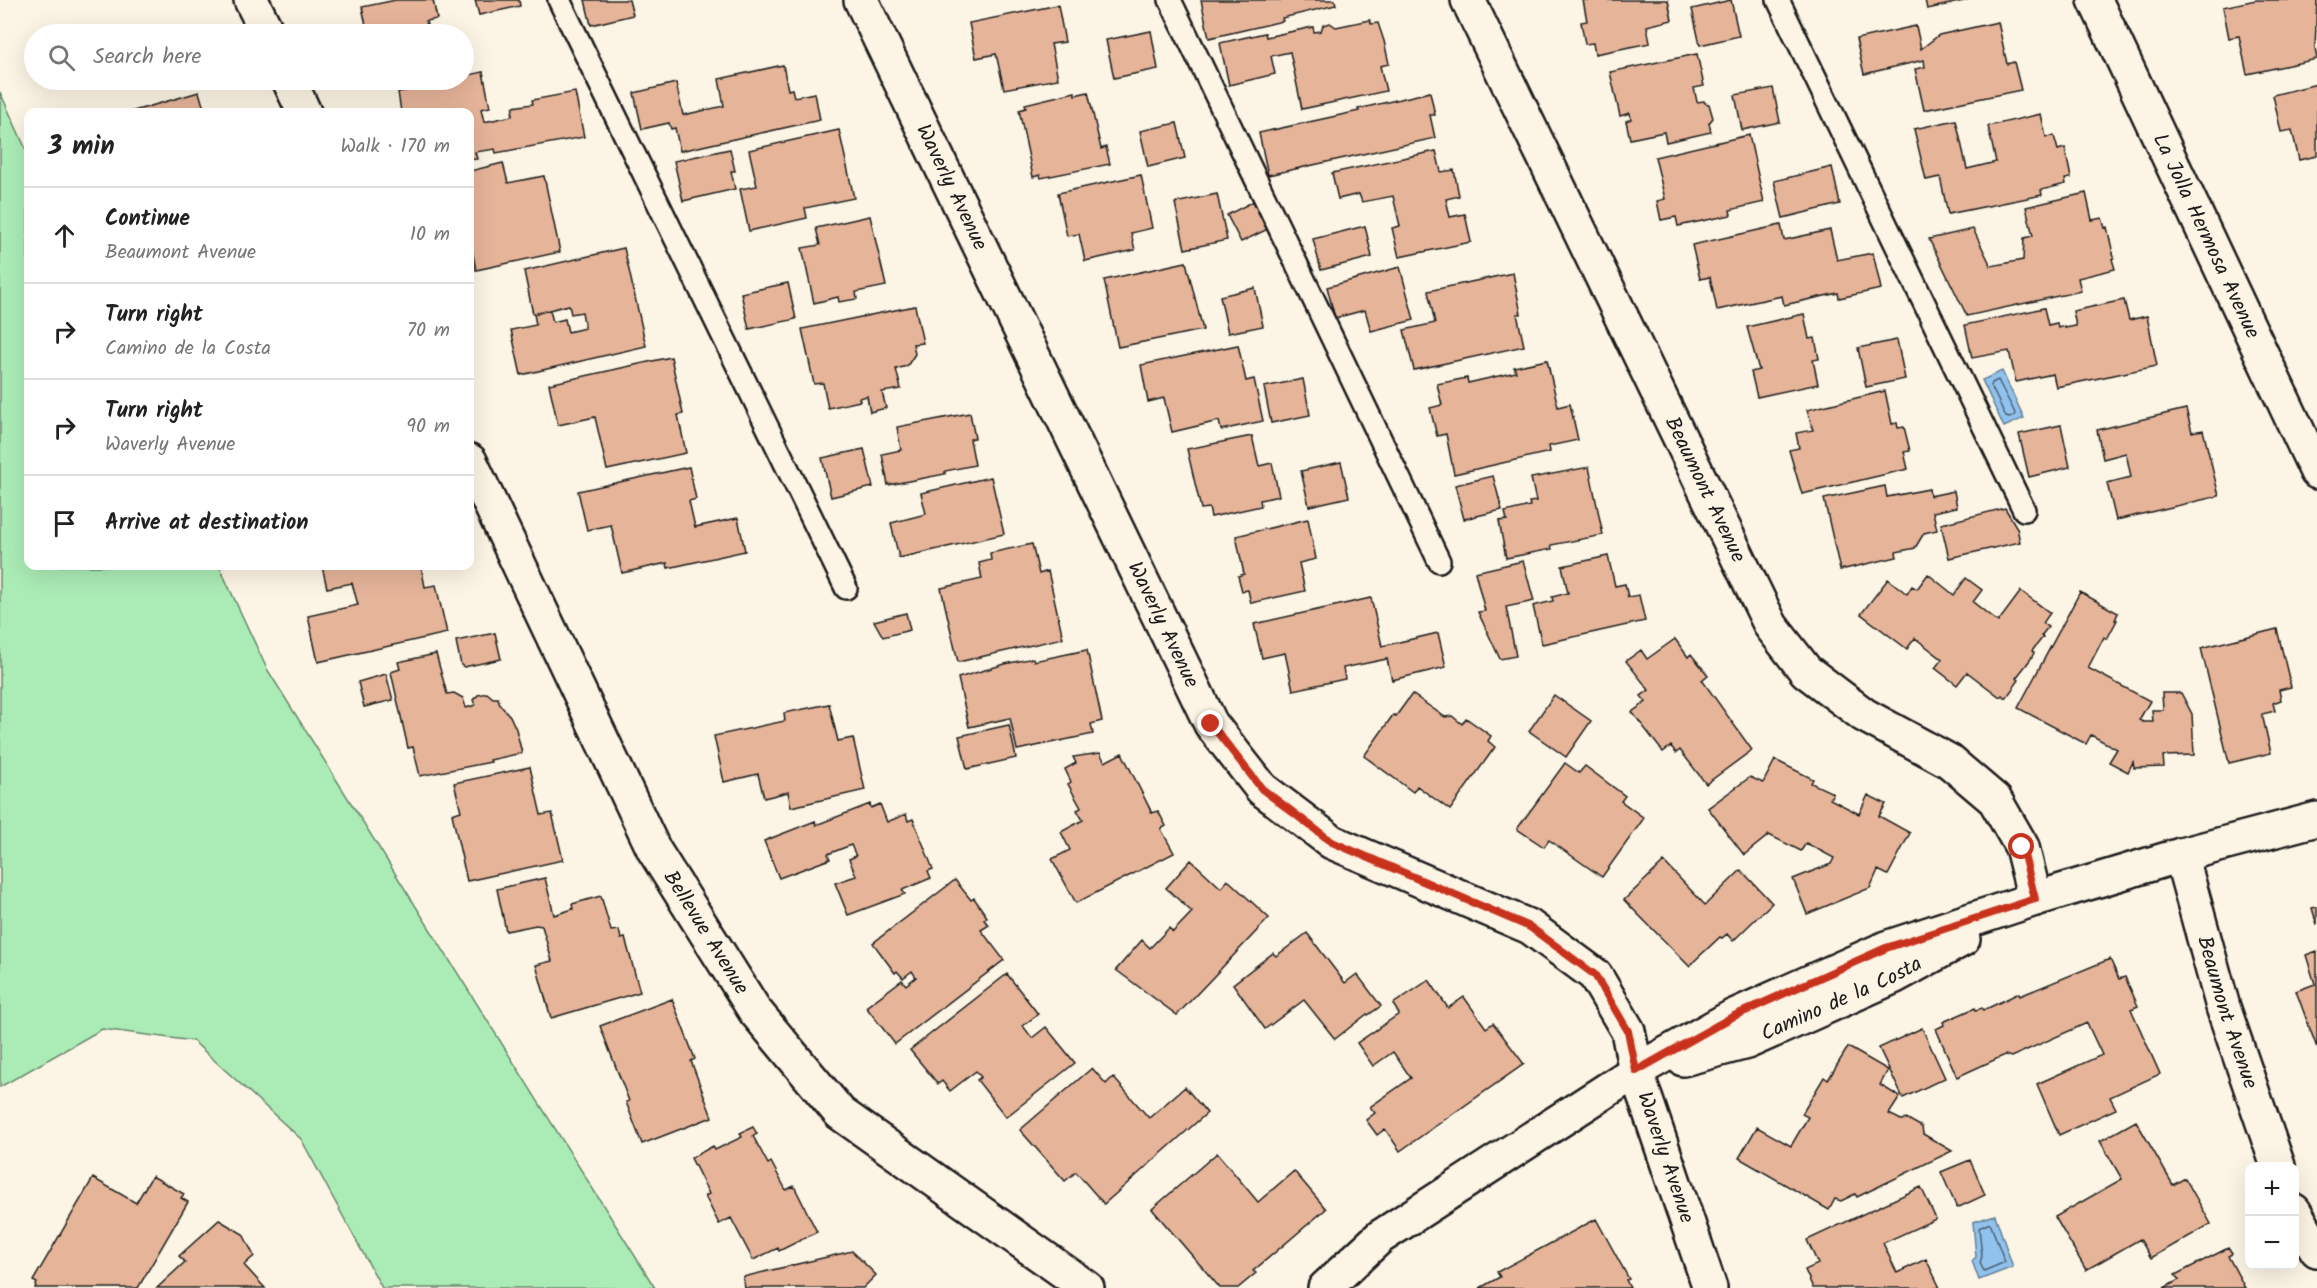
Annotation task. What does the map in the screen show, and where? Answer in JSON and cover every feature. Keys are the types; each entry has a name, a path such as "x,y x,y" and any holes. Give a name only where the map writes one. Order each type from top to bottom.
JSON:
{"street":[{"path":"251,0 263,24"},
{"name":"Waverly Avenue","path":"861,0 1211,724 1262,789 1332,842 1530,927 1595,975 1628,1031 1636,1071 1710,1288"},
{"name":"Beaumont Avenue","path":"1468,0 1771,626 1806,671 1864,715 1949,761 1995,800 2022,847 2035,899"},
{"name":"La Jolla Hermosa Avenue","path":"2095,0 2317,472"},
{"path":"294,90 302,108"},
{"name":"Bellevue Avenue","path":"474,469 654,850 755,1011 840,1113 1088,1288"},
{"name":"Camino de la Costa","path":"1325,1288 1380,1237 1636,1071 1734,1016 1886,948 2035,899 2181,855 2317,819"},
{"name":"Beaumont Avenue","path":"2181,855 2223,1007 2276,1162"},
{"path":"2298,1216 2317,1250"}],"lane":[{"path":"558,0 846,588"},
{"path":"1170,0 1439,561"},
{"path":"1778,0 2024,510"}],"green space":[{"path":"0,92 24,145 24,570 221,570 267,669 655,1288 382,1288 301,1139 193,1041 102,1029 0,1087"}],"water":[{"path":"2002,371 2024,418 2004,427 1982,380"},
{"path":"1995,1215 2013,1267 1979,1280 1972,1261 1976,1257 1973,1222"}],"building":[{"path":"396,0 433,0 437,19 426,21 427,24 366,24 362,7"},
{"path":"475,0 519,0 520,6 479,15"},
{"path":"585,0 629,0 633,15 591,25"},
{"path":"1201,0 1335,0 1336,5 1282,18 1283,21 1209,38"},
{"path":"1583,0 1668,0 1672,20 1647,26 1650,43 1595,54 1593,43 1585,44 1581,22 1587,21"},
{"path":"1731,0 1739,36 1700,45 1692,9"},
{"path":"1925,0 1968,0 1927,9"},
{"path":"2256,0 2317,0 2315,48 2317,59 2247,74 2239,36 2229,38 2223,7"},
{"path":"1058,5 1065,42 1051,44 1058,79 1004,89 996,54 976,58 969,23"},
{"path":"1370,20 1371,24 1378,23 1384,41 1389,64 1380,66 1386,91 1302,109 1290,52 1271,56 1275,74 1229,85 1220,43 1265,33 1266,37 1313,27 1314,32 1321,31 1323,25 1330,23 1336,27"},
{"path":"1998,22 2007,64 2014,62 2021,90 1924,110 1915,69 1925,67 1924,60 1864,74 1856,39 1916,26 1921,49 1939,35"},
{"path":"1151,31 1158,69 1114,78 1106,40"},
{"path":"1697,54 1704,86 1694,88 1697,102 1704,101 1709,104 1713,118 1709,123 1711,132 1666,142 1664,132 1630,139 1626,121 1631,119 1630,113 1620,116 1610,72"},
{"path":"783,65 788,90 792,89 794,97 815,93 820,120 680,151 675,128 671,129 669,123 642,129 634,93 676,83 683,115 724,106 719,79"},
{"path":"483,72 490,107 481,109 484,122 512,116 513,107 533,104 532,100 575,92 584,137 496,153 495,149 475,152 477,159 474,159 474,108 400,108 398,92 474,90 474,74"},
{"path":"2317,84 2317,156 2299,160 2292,130 2281,132 2273,95"},
{"path":"1773,88 1780,122 1742,130 1735,95"},
{"path":"199,92 204,108 144,108"},
{"path":"1075,92 1075,95 1088,92 1101,149 1106,147 1110,164 1041,178 1040,175 1033,177 1019,110 1026,108 1025,104"},
{"path":"1430,92 1435,115 1430,115 1435,138 1268,175 1259,133 1359,111 1358,109"},
{"path":"2041,114 2046,137 2054,136 2058,150 2065,148 2071,178 2065,179 2066,184 2041,190 2042,195 1948,214 1940,177 1926,180 1914,129 1956,120 1967,169 1996,162 1988,126"},
{"path":"1177,123 1185,158 1148,167 1140,131"},
{"path":"839,130 854,198 805,208 807,218 749,231 740,189 757,186 749,150"},
{"path":"1749,135 1764,202 1730,210 1731,215 1678,226 1676,217 1661,220 1657,201 1665,199 1655,157"},
{"path":"730,149 735,171 731,171 735,189 683,201 674,161"},
{"path":"1436,151 1441,172 1454,170 1459,196 1446,199 1450,217 1465,214 1471,242 1399,257 1392,228 1400,226 1393,196 1362,202 1359,194 1338,199 1332,173"},
{"path":"503,163 508,183 544,176 560,252 476,270 474,170"},
{"path":"1832,167 1840,204 1783,218 1774,181"},
{"path":"1141,175 1152,228 1131,233 1135,250 1085,261 1079,234 1067,236 1058,193"},
{"path":"2086,193 2092,220 2102,218 2105,228 2107,227 2115,269 2078,278 2081,291 1967,316 1929,239 1973,229 1991,266 2023,260 2024,238 2033,236 2026,207"},
{"path":"1217,194 1227,240 1185,249 1175,203"},
{"path":"1254,201 1268,229 1241,242 1227,215"},
{"path":"870,216 886,286 856,292 857,299 839,302 838,297 814,303 802,248 820,245 816,228"},
{"path":"1781,225 1784,240 1830,230 1837,260 1873,253 1881,289 1839,298 1838,293 1784,305 1782,296 1717,310 1710,277 1700,279 1692,245"},
{"path":"1365,226 1372,257 1321,270 1313,239"},
{"path":"624,248 646,346 521,375 511,330 536,325 534,314 550,310 553,322 565,319 568,332 585,328 582,312 571,314 569,305 533,314 524,271"},
{"path":"1186,262 1203,330 1118,347 1104,280"},
{"path":"1400,267 1414,320 1371,331 1365,310 1335,318 1327,287"},
{"path":"1513,273 1521,314 1517,314 1524,346 1414,370 1404,330 1435,323 1428,291"},
{"path":"788,283 796,319 749,329 741,293"},
{"path":"1255,288 1263,326 1228,333 1220,296"},
{"path":"2124,300 2129,320 2147,316 2157,366 2056,387 2053,374 2016,382 2009,351 1972,358 1965,325 2044,308 2048,325 2057,323 2058,328 2065,326 2065,328 2076,326 2073,311"},
{"path":"915,306 923,343 913,344 915,354 907,366 896,369 901,389 882,392 886,408 870,412 867,396 859,398 860,401 828,408 823,383 814,384 802,329"},
{"path":"1804,314 1809,339 1815,338 1819,359 1813,360 1818,384 1757,397 1751,372 1759,370 1747,327"},
{"path":"1897,340 1905,379 1866,387 1858,348"},
{"path":"1238,345 1246,381 1254,379 1263,421 1221,430 1219,421 1172,432 1164,398 1148,402 1141,365"},
{"path":"671,357 683,414 678,415 686,453 607,470 595,417 558,425 549,384"},
{"path":"1547,360 1558,407 1570,404 1578,440 1549,446 1550,452 1454,474 1446,434 1437,436 1430,408 1442,405 1437,384 1467,378 1468,383 1516,372 1514,367"},
{"path":"1303,379 1310,415 1271,423 1264,387"},
{"path":"1885,391 1892,424 1897,423 1898,428 1904,427 1910,451 1904,452 1908,469 1802,494 1789,450 1799,448 1796,433 1813,430 1807,410"},
{"path":"2186,409 2192,432 2203,430 2219,496 2116,520 2107,483 2131,477 2126,453 2103,459 2097,430"},
{"path":"970,413 975,438 970,439 975,465 945,471 945,474 888,485 882,454 901,450 897,427"},
{"path":"2061,425 2070,467 2029,477 2019,434"},
{"path":"1252,436 1259,466 1272,463 1279,496 1260,500 1261,506 1211,517 1209,508 1201,509 1187,449"},
{"path":"864,449 873,487 831,497 822,458"},
{"path":"1341,462 1349,497 1309,506 1301,471"},
{"path":"689,467 696,499 689,501 695,527 738,518 745,551 668,568 667,563 622,573 611,525 587,530 578,491"},
{"path":"1589,467 1603,535 1551,545 1552,549 1506,558 1499,521 1507,520 1505,512 1530,506 1529,502 1536,501 1531,478"},
{"path":"1493,476 1502,510 1464,519 1455,485"},
{"path":"991,477 1004,534 899,558 891,523 926,514 921,493"},
{"path":"1885,486 1887,497 1929,489 1930,496 1954,491 1957,507 1933,512 1937,530 1924,533 1915,548 1896,552 1897,557 1840,570 1824,499"},
{"path":"2005,508 2017,528 2020,542 1949,558 1941,524"},
{"path":"1308,519 1316,559 1299,563 1305,591 1251,603 1248,590 1242,591 1238,576 1244,574 1236,536"},
{"path":"1032,544 1039,574 1048,571 1063,638 958,662 941,588 982,579 979,563 991,560 990,553"},
{"path":"1608,556 1615,586 1625,584 1628,597 1639,595 1645,621 1542,644 1533,606 1553,601 1552,597 1568,593 1562,566"},
{"path":"1523,561 1534,601 1506,607 1516,656 1500,659 1478,612 1485,611 1475,572"},
{"path":"323,570 422,570 425,587 436,585 447,633 318,662 308,616 358,605 352,583 327,588"},
{"path":"1928,574 1954,595 1966,578 1982,590 1973,602 1998,622 2021,591 2050,613 2043,623 2048,627 2041,636 2043,637 2032,651 2034,653 2016,678 2019,680 2006,698 2002,695 2000,697 1967,672 1957,685 1935,668 1942,659 1915,638 1907,649 1861,614 1888,579 1907,594 1912,586 1917,589"},
{"path":"2080,592 2118,613 2115,620 2117,620 2107,639 2104,637 2088,668 2150,701 2139,720 2143,722 2153,722 2152,710 2163,710 2162,693 2181,693 2192,714 2194,755 2163,756 2164,767 2134,768 2133,762 2128,772 2109,762 2117,749 2091,735 2086,744 2018,708"},
{"path":"1371,598 1382,646 1438,633 1446,667 1392,680 1387,659 1343,668 1345,679 1293,690 1285,653 1262,658 1254,624"},
{"path":"906,613 910,630 883,637 874,621"},
{"path":"2277,629 2291,687 2279,690 2281,700 2273,703 2275,711 2262,714 2271,753 2229,763 2201,648"},
{"path":"495,633 501,659 464,667 461,665 456,641"},
{"path":"1675,639 1688,657 1691,654 1708,675 1702,680 1752,750 1706,784 1680,750 1676,753 1671,746 1663,752 1632,712 1646,702 1641,696 1649,690 1626,661 1641,650 1647,659"},
{"path":"1087,650 1102,721 1091,724 1093,734 1017,750 1010,718 969,727 958,678 1005,664 1033,658 1034,661"},
{"path":"436,654 447,694 454,693 463,698 466,708 475,705 473,700 478,695 487,693 493,698 498,698 516,729 522,753 490,760 491,762 420,776 413,747 408,748 391,672 400,669 398,662"},
{"path":"386,674 393,700 364,707 358,682"},
{"path":"1412,694 1445,717 1452,716 1462,724 1466,718 1491,736 1488,741 1495,747 1450,810 1417,786 1413,792 1364,756 1393,715 1396,716"},
{"path":"1554,695 1591,721 1566,757 1529,731"},
{"path":"829,704 838,741 853,738 865,790 791,807 788,792 764,798 758,774 724,782 714,736 785,721 784,713"},
{"path":"1009,725 1016,758 967,769 959,736"},
{"path":"1100,753 1105,762 1122,753 1152,813 1158,811 1166,826 1161,829 1174,853 1076,903 1052,859 1070,850 1061,832 1083,820 1077,810 1081,808 1068,784 1071,782 1065,769 1076,763 1073,757"},
{"path":"1775,760 1813,779 1811,783 1833,793 1830,799 1859,814 1868,795 1886,804 1879,816 1910,833 1888,875 1878,870 1870,888 1807,914 1793,879 1831,864 1834,858 1806,843 1801,851 1769,835 1744,855 1708,808 1750,777 1763,783"},
{"path":"1565,763 1579,773 1585,766 1625,796 1621,801 1644,818 1602,877 1549,840 1544,847 1517,829"},
{"path":"530,767 541,815 552,813 563,860 467,881 452,814 461,811 454,783"},
{"path":"870,804 871,808 880,804 887,822 906,814 908,821 913,819 933,869 928,871 931,878 902,890 905,894 848,915 835,883 856,876 849,859 856,856 851,845 828,854 830,859 779,878 764,841 815,821 816,825"},
{"path":"1191,860 1221,888 1228,880 1269,918 1177,1015 1116,970 1142,940 1150,948 1169,928 1173,932 1192,912 1166,888"},
{"path":"1664,862 1705,905 1741,870 1772,903 1733,941 1727,934 1720,937 1689,966 1624,900"},
{"path":"545,878 554,915 573,909 572,904 601,896 611,931 619,930 621,939 625,938 640,992 551,1018 536,965 552,961 542,926 536,925 506,931 497,889"},
{"path":"955,880 971,900 974,898 987,917 984,920 989,925 981,930 1004,960 895,1044 866,1007 902,980 906,985 916,977 912,971 903,978 897,971 895,973 873,943"},
{"path":"2317,907 2317,925 2312,908"},
{"path":"1307,933 1345,983 1357,974 1381,1006 1335,1039 1304,1000 1265,1029 1233,984 1273,953 1276,956"},
{"path":"2317,951 2317,1048 2296,991 2315,984 2306,955"},
{"path":"2110,959 2119,979 2125,977 2138,1006 2131,1009 2160,1074 2110,1097 2116,1109 2059,1135 2037,1084 2102,1055 2087,1023 2011,1057 2005,1055 1957,1077 1936,1029 1944,1025 1943,1022 1975,1008 1984,1010 2019,993 2020,996"},
{"path":"1007,974 1038,1014 1023,1026 1032,1038 1046,1027 1075,1063 1006,1117 977,1080 981,1077 976,1071 950,1091 942,1081 938,1084 910,1050"},
{"path":"1429,980 1448,1008 1464,997 1486,1028 1493,1023 1524,1064 1400,1151 1385,1129 1377,1135 1366,1120 1375,1113 1370,1107 1411,1078 1393,1052 1373,1066 1357,1043 1399,1014 1393,1004"},
{"path":"672,999 695,1059 691,1061 712,1117 642,1144 626,1102 629,1101 600,1026"},
{"path":"1922,1028 1945,1078 1903,1098 1879,1048"},
{"path":"1848,1047 1888,1070 1880,1085 1900,1097 1889,1114 1901,1120 1908,1119 1922,1127 1923,1134 1952,1151 1857,1197 1855,1194 1841,1201 1835,1199 1829,1210 1739,1158 1757,1127 1791,1146 1808,1117 1802,1114 1824,1077 1828,1080"},
{"path":"1092,1068 1106,1084 1113,1077 1149,1118 1185,1087 1207,1113 1104,1204 1076,1172 1065,1181 1020,1130"},
{"path":"2136,1121 2173,1185 2185,1178 2211,1224 2151,1258 2140,1239 2086,1270 2055,1217 2122,1179 2100,1141"},
{"path":"753,1127 757,1134 753,1136 768,1164 771,1162 786,1190 794,1186 817,1232 779,1251 778,1248 753,1260 731,1218 719,1224 705,1196 709,1194 691,1158 713,1146 715,1150 742,1137 740,1133"},
{"path":"1217,1153 1258,1202 1294,1171 1326,1209 1253,1271 1256,1273 1238,1288 1220,1288 1152,1209"},
{"path":"1970,1160 1985,1195 1957,1208 1941,1172"},
{"path":"152,1176 184,1194 181,1198 188,1202 138,1288 35,1288 37,1283 33,1281 93,1178 136,1203"},
{"path":"1921,1187 1936,1219 1883,1243 1897,1273 1926,1259 1940,1288 1813,1288 1805,1270 1818,1264 1807,1240"},
{"path":"1596,1219 1629,1279 1626,1280 1630,1288 1480,1288 1500,1277 1497,1272"},
{"path":"219,1220 243,1234 254,1256 244,1265 265,1288 157,1288 185,1262 179,1256"},
{"path":"2228,1248 2232,1254 2228,1256 2245,1288 2164,1288 2179,1280 2175,1275"},
{"path":"852,1251 876,1275 863,1288 745,1288 743,1277"}],"route":[{"path":"1211,724 1262,789 1332,842 1530,927 1595,975 1628,1031 1636,1071 1734,1016 1886,948 2035,899 2022,847"}]}
